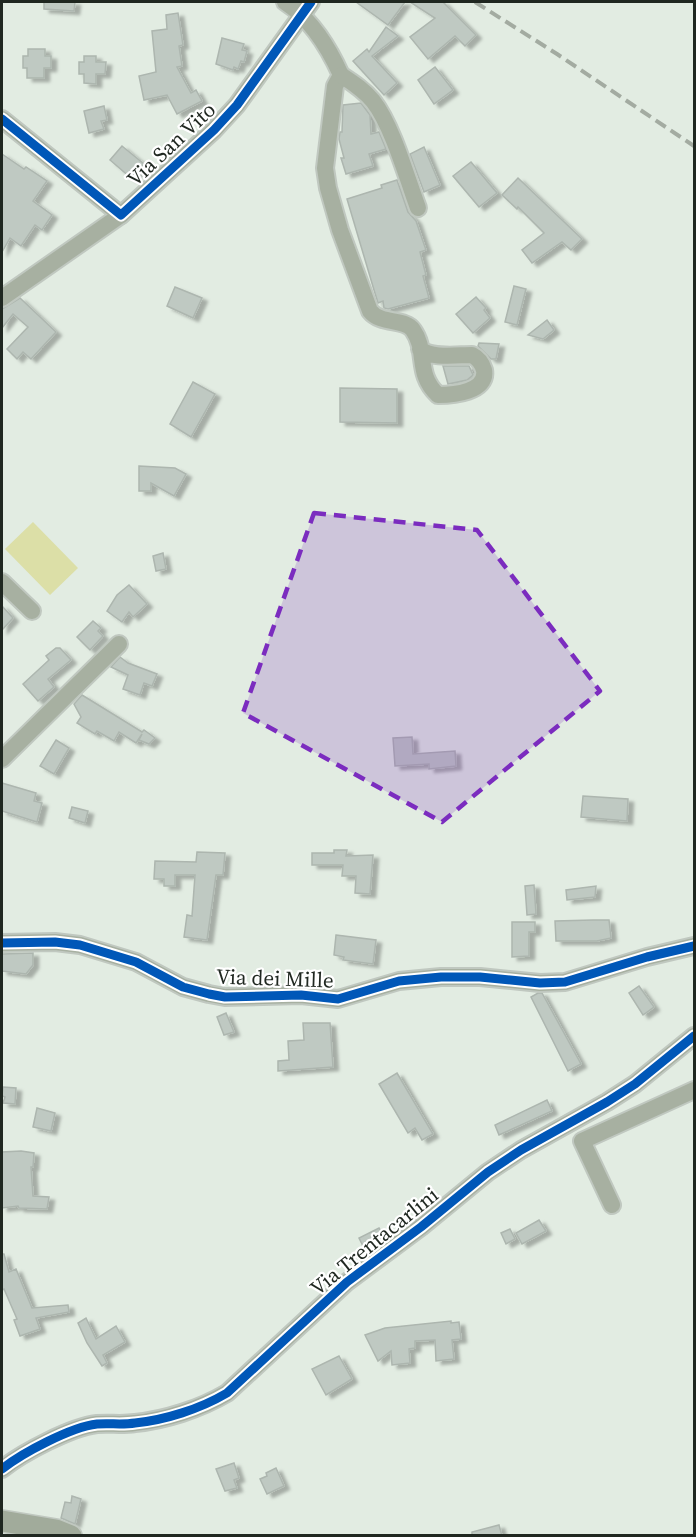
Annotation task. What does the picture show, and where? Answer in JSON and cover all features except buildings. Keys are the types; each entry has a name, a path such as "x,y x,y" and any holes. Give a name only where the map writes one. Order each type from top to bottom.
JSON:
{"main road":[{"path":"2,1521 56,1530 71,1536"}],"street":[{"path":"285,2 307,8 341,75 362,88 375,103 396,145 418,208"},
{"name":"Via San Vito","path":"2,119 121,215 222,122 237,105 307,8"},
{"path":"341,75 335,86 325,168 340,230 370,311 374,316 413,329 420,349"},
{"path":"2,298 121,215"},
{"path":"2,582 32,611"},
{"path":"2,759 119,644"},
{"name":"Via dei Mille","path":"2,943 55,942 80,945 136,962 183,987 225,997 302,994 338,999 399,981 431,978 480,977 540,983 565,982 647,957 694,946"},
{"name":"Via Trentacarlini","path":"2,1469 27,1452 86,1427 96,1424 138,1423 158,1419 202,1405 227,1393 347,1282 421,1227 488,1172 521,1150 630,1088 654,1071 694,1036"},
{"path":"612,1205 582,1141 694,1090"}],"highlighted area":[{"path":"314,513 477,530 600,691 442,822 243,713"}],"green space":[{"path":"33,522 78,568 50,595 5,549"}],"railway":[{"path":"475,2 694,146"}],"cycle path":[{"path":"2,119 121,215 214,130 237,105 311,2"},
{"path":"2,943 55,942 80,945 136,962 183,987 225,997 301,995 338,999 399,981 441,977 480,977 540,983 565,982 647,957 694,946"},
{"path":"2,1469 34,1449 74,1430 97,1424 146,1422 194,1409 227,1393 347,1282 421,1227 488,1172 521,1150 635,1084 694,1036"}]}
